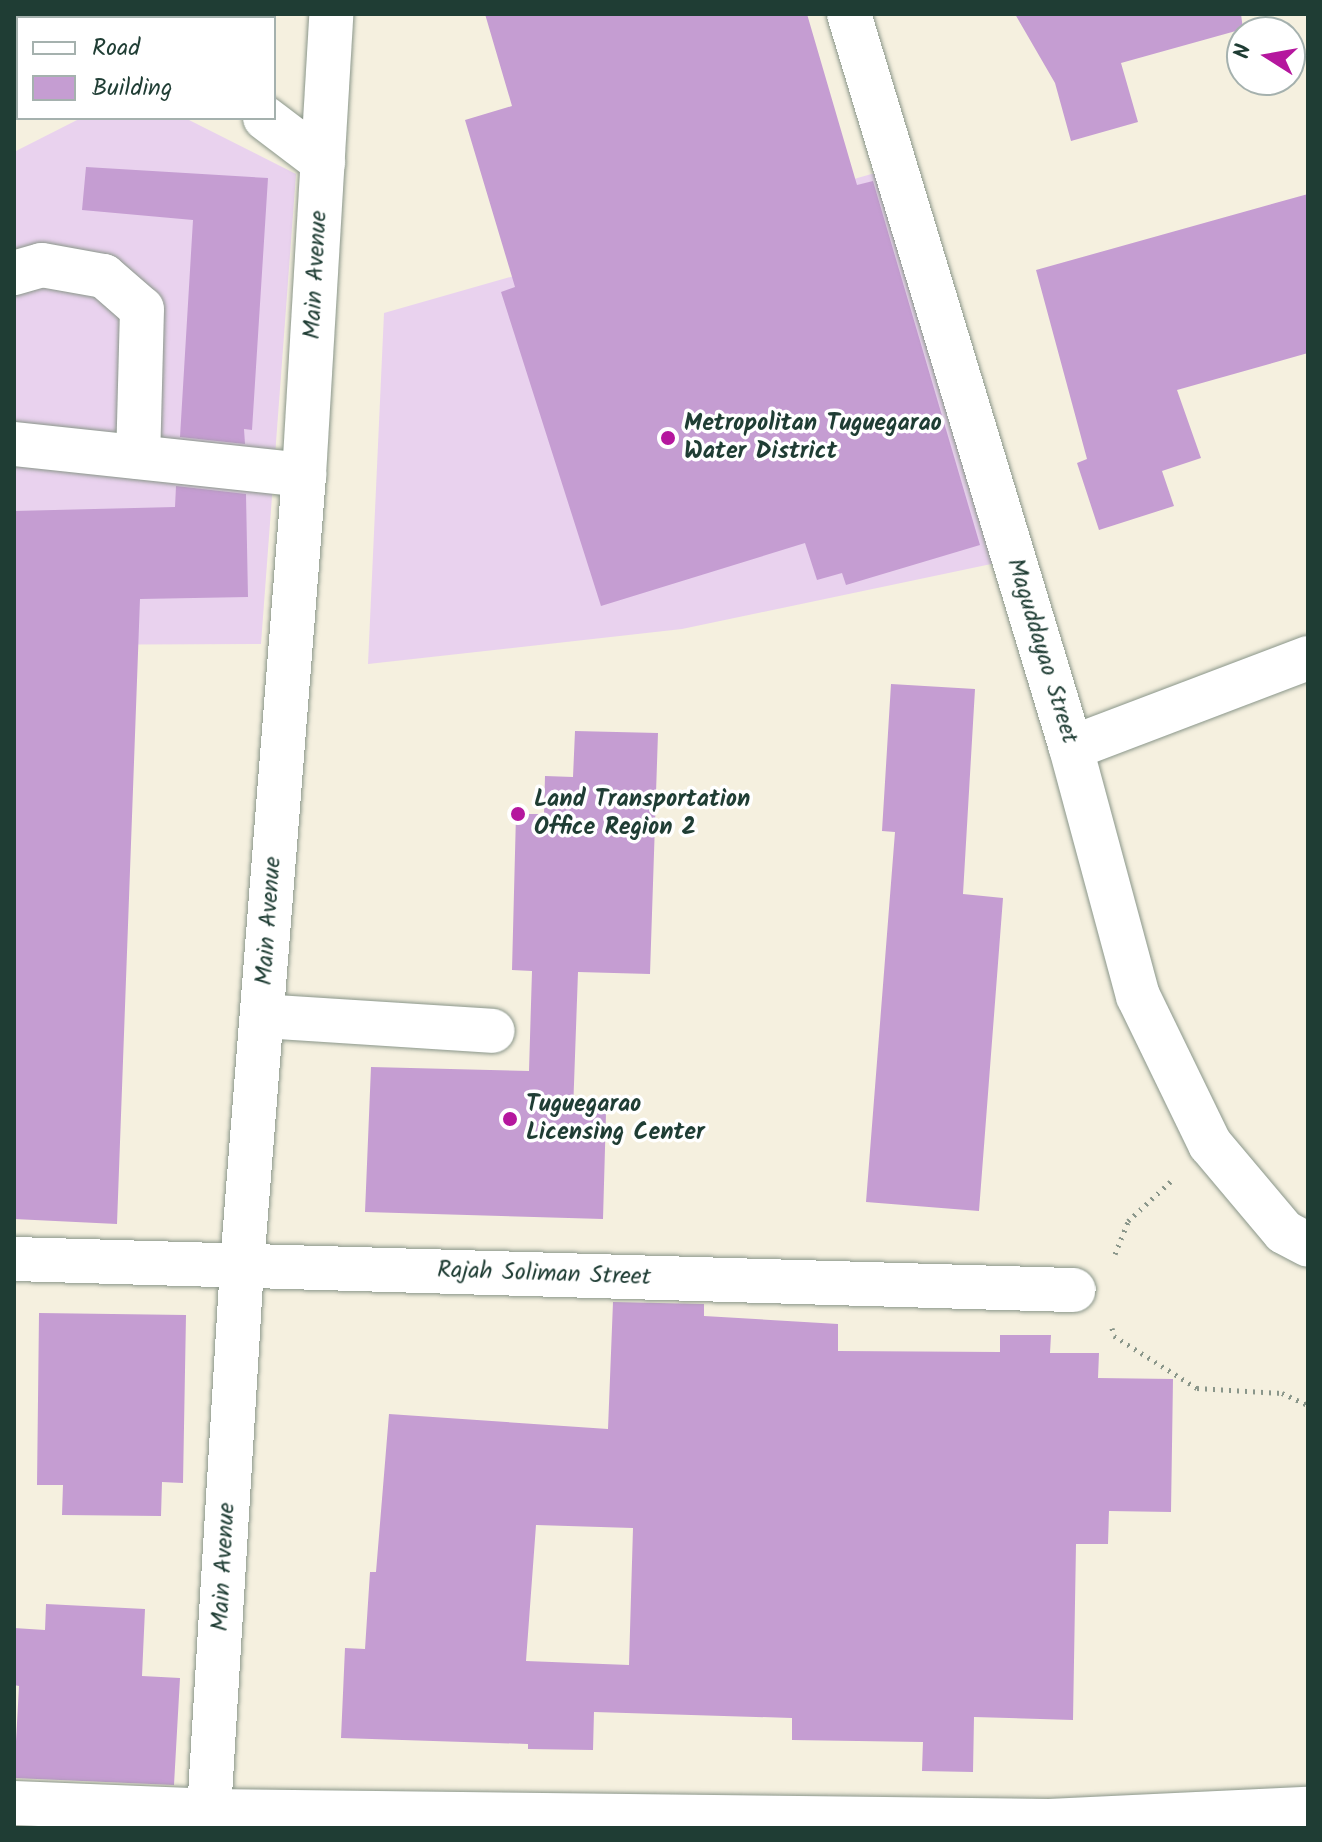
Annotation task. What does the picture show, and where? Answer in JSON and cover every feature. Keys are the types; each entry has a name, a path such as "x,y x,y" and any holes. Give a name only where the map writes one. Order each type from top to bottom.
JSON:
{"street":[{"name":"Main Avenue","path":"209,1819 242,1265 304,475 331,14"},
{"name":"Maguddayao Street","path":"849,14 1071,748 1138,996 1210,1144 1284,1232 1308,1245"},
{"path":"268,120 323,162"},
{"path":"14,273 42,265 104,276 142,309 138,457"},
{"path":"14,444 304,475"},
{"path":"1071,748 1308,658"},
{"path":"262,1016 493,1031"},
{"name":"Rajah Soliman Street","path":"14,1259 1074,1290"},
{"path":"14,1803 209,1819 1049,1821 1308,1809"}],"path":[{"path":"1113,1261 1128,1221 1210,1144"},
{"path":"1111,1324 1114,1336 1197,1388 1282,1393 1308,1405"}],"shaded area":[{"path":"77,120 189,120 296,174 261,644 14,645 14,152"},
{"name":"Metropolitan Tuguegarao Water District","path":"875,173 996,563 682,629 368,664 384,313"}],"building":[{"name":"Metropolitan Tuguegarao Water District","path":"485,14 807,14 857,185 873,181 980,545 846,585 842,573 817,580 805,543 601,606 501,292 515,287 465,120 512,106"},
{"path":"1015,14 1241,14 1226,16 1226,34 1121,63 1138,122 1071,141 1055,83"},
{"path":"86,167 268,178 252,430 244,429 245,444 180,437 193,220 82,210"},
{"path":"1308,194 1308,353 1177,390 1201,458 1162,471 1174,506 1099,530 1077,463 1087,459 1036,270"},
{"path":"176,486 246,494 248,597 140,599 117,1224 14,1219 14,511 175,507"},
{"path":"891,684 975,689 963,894 1003,898 979,1211 866,1202 895,832 882,831"},
{"path":"575,731 658,733 650,974 578,972 573,1112 606,1113 603,1219 365,1212 371,1067 529,1071 532,971 512,970 516,814 544,814 545,776 573,777"},
{"path":"613,1302 704,1304 704,1316 838,1324 838,1351 1000,1352 1000,1335 1051,1335 1050,1353 1099,1353 1098,1378 1173,1379 1171,1512 1109,1511 1108,1544 1076,1544 1073,1720 974,1717 973,1772 922,1771 923,1742 792,1740 792,1718 594,1712 593,1750 528,1749 528,1744 341,1738 345,1648 365,1649 370,1572 376,1572 389,1414 608,1429","holes":["536,1525 633,1528 629,1665 526,1661"]},
{"path":"39,1313 186,1315 183,1483 162,1482 161,1516 62,1515 63,1485 37,1485"},
{"path":"46,1604 145,1609 142,1676 180,1678 174,1785 14,1778 19,1686 14,1685 14,1628 45,1630"}],"place":[{"name":"Metropolitan Tuguegarao Water District","path":"668,438"},
{"name":"Land Transportation Office Region 2","path":"518,814"},
{"name":"Tuguegarao Licensing Center","path":"510,1119"}]}
